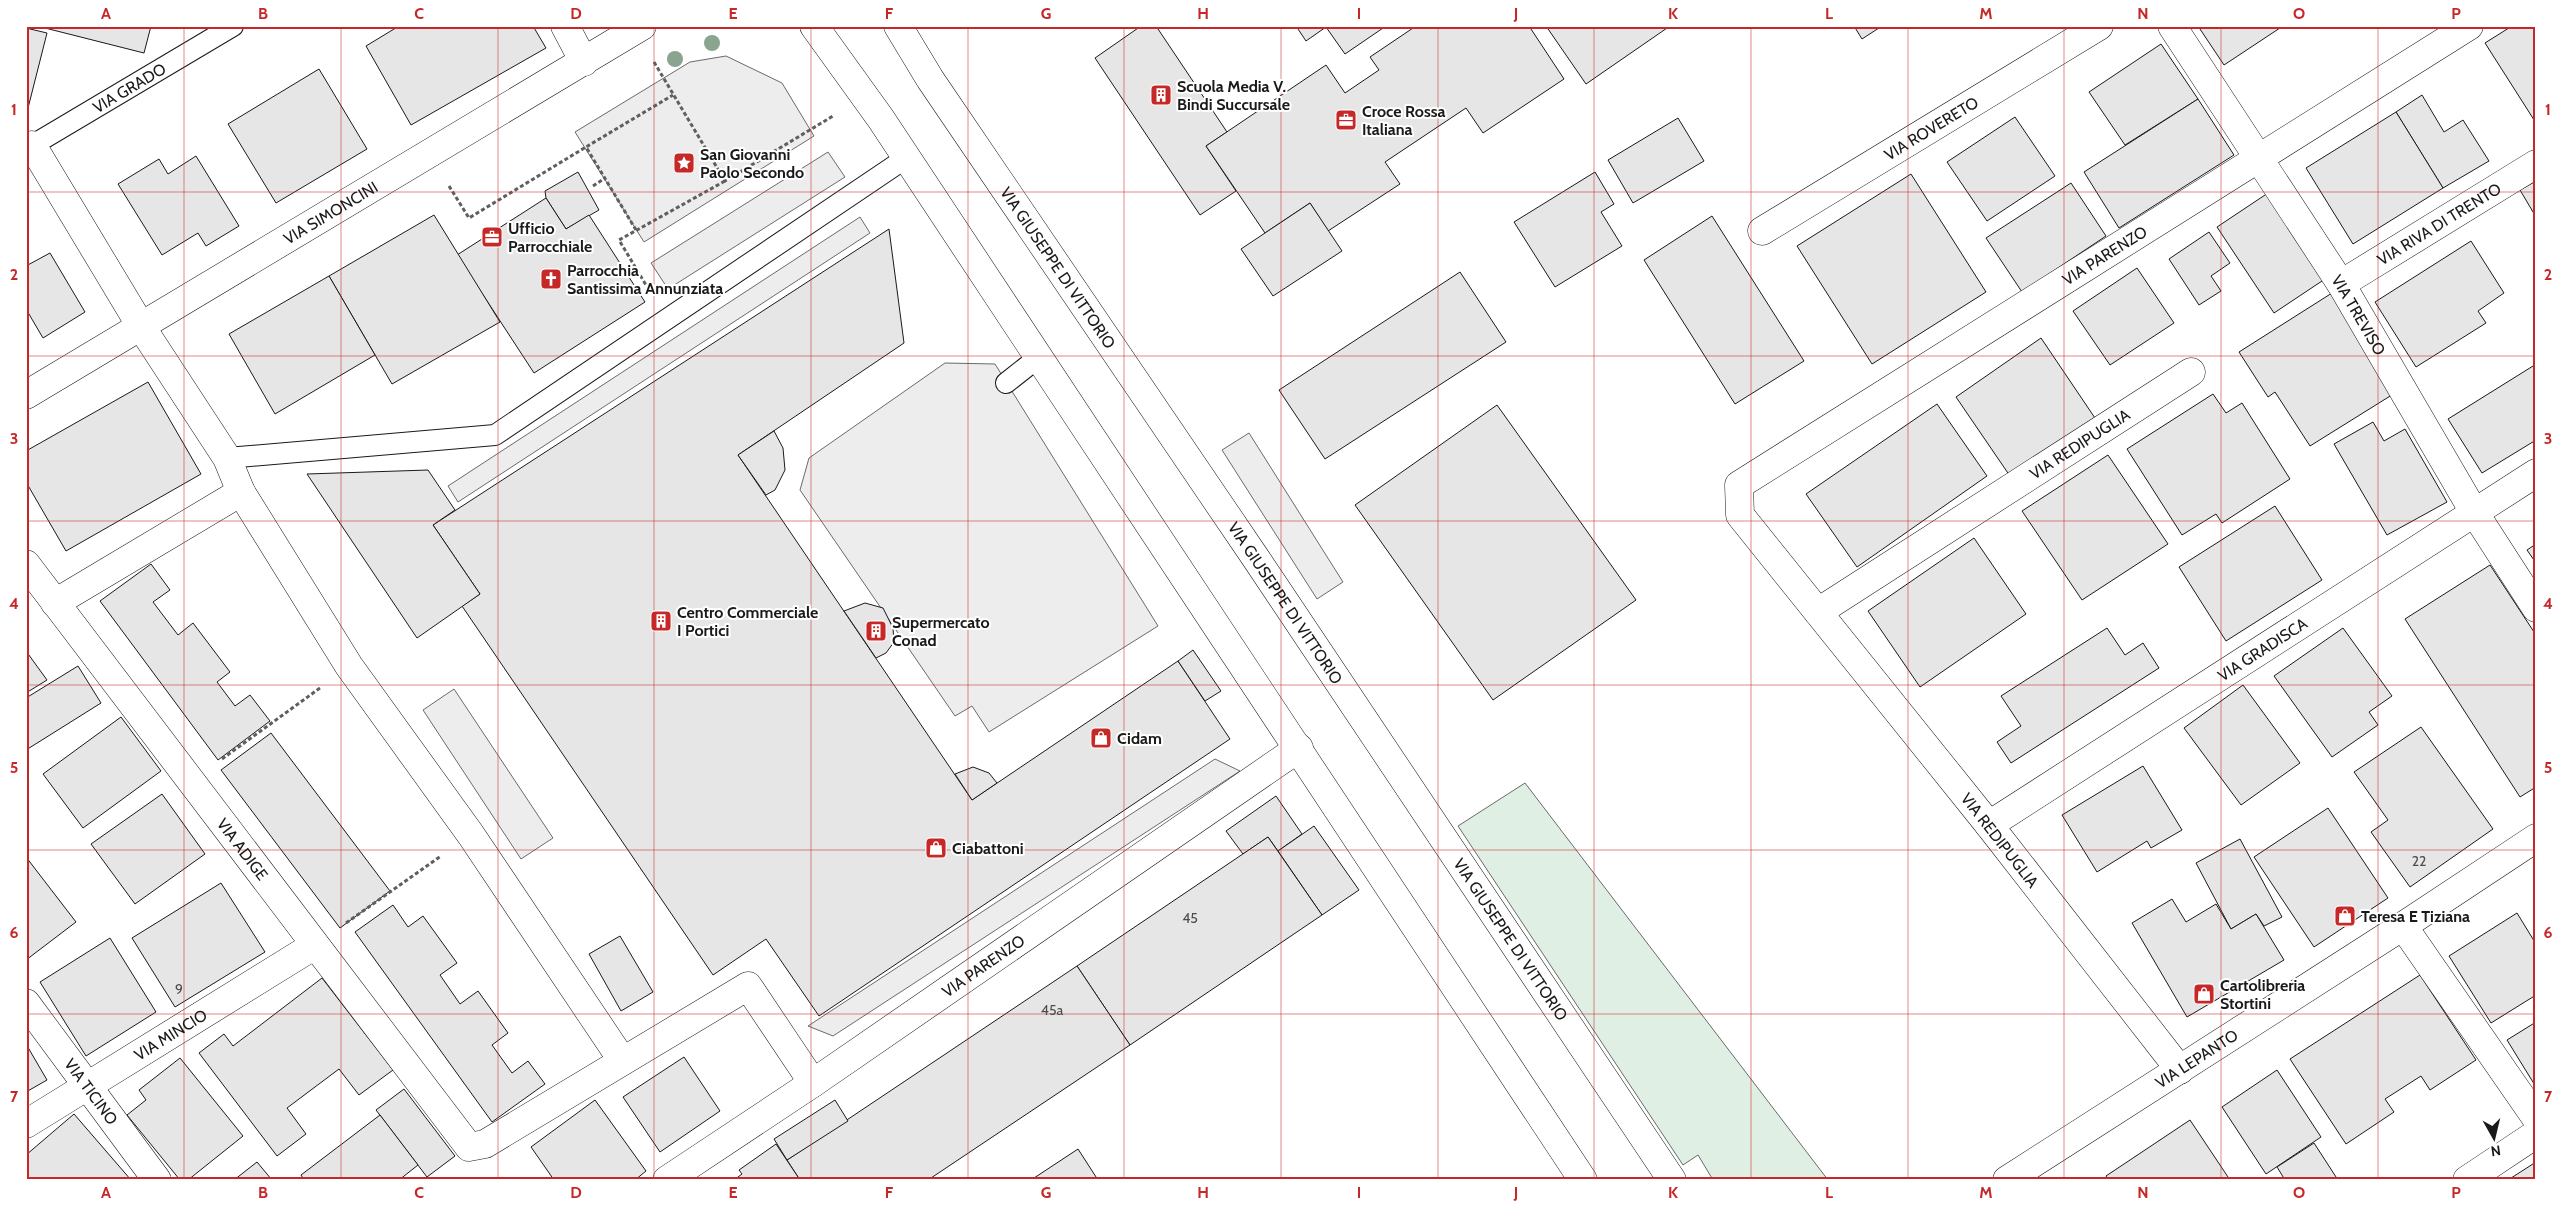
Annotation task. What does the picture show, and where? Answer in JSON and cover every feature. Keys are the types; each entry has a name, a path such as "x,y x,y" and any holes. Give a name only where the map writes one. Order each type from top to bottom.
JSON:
{"street":[{"path":"565,26 584,62"},
{"path":"814,26 830,46 906,158 1584,1180"},
{"name":"VIA GIUSEPPE DI VITTORIO","path":"898,26 930,79 1266,574 1672,1180"},
{"name":"VIA ROVERETO","path":"1762,231 2099,26"},
{"name":"VIA TREVISO","path":"2172,26 2341,284 2474,512 2536,608"},
{"name":"VIA PARENZO","path":"1739,485 2469,26"},
{"name":"VIA SIMONCINI","path":"26,395 142,328 642,28"},
{"path":"29,147 142,328 227,458 242,492 349,666 471,835 622,1060 748,986 813,1083"},
{"name":"VIA RIVA DI TRENTO","path":"2341,284 2536,164"},
{"name":"VIA REDIPUGLIA","path":"1818,612 2191,372"},
{"name":"VIA GRADISCA","path":"1989,825 2536,473"},
{"name":"VIA REDIPUGLIA","path":"1739,485 1740,515 1989,825 2180,1070"},
{"path":"56,603 242,492"},
{"name":"VIA ADIGE","path":"26,564 469,1147 485,1144 622,1060"},
{"name":"VIA PARENZO","path":"667,1180 813,1083 1299,748"},
{"name":"VIA LEPANTO","path":"2006,1180 2180,1070 2536,838"},
{"path":"2403,926 2536,1118"},
{"name":"VIA MINCIO","path":"26,1124 315,945"},
{"name":"VIA TICINO","path":"26,1003 157,1180"},
{"path":"2467,1180 2536,1134"}],"lane":[{"name":"VIA GRADO","path":"29,147 233,26"},
{"path":"227,458 495,435 906,158"},
{"path":"1006,383 1039,358"}],"path":[{"path":"651,58 725,181"},
{"path":"443,178 469,218 673,95"},
{"path":"667,319 619,240 725,181 837,114"},
{"path":"586,147 636,230"},
{"path":"593,186 605,178"},
{"path":"191,781 322,686"},
{"path":"315,945 441,856"}],"green space":[{"path":"1525,783 1828,1180 1713,1180 1698,1155 1683,1165 1458,826"}],"shaded area":[{"name":"San Giovanni Paolo Secondo","path":"726,56 782,83 814,136 644,242 575,132 690,62"},
{"path":"828,152 845,177 668,289 651,263"},
{"path":"860,217 870,233 458,502 448,486"},
{"path":"945,363 995,364 1158,626 989,732 972,706 955,716 800,490 809,458"},
{"path":"1249,433 1343,582 1317,599 1222,450"},
{"path":"454,689 553,838 521,859 423,710"},
{"path":"1215,759 1240,771 833,1036 808,1026"}],"building":[{"path":"45,26 151,26 144,53 45,28"},
{"path":"399,26 533,26 546,48 411,125 366,46"},
{"name":"Scuola Media V. Bindi Succursale","path":"1141,26 1156,26 1227,132 1206,146 1236,191 1200,215 1095,58"},
{"path":"1296,26 1386,26 1345,54 1326,27 1306,41"},
{"name":"Croce Rossa Italiana","path":"1416,26 1529,26 1564,79 1483,133 1466,108 1385,162 1400,184 1328,231 1310,203 1265,233 1206,146 1326,65 1345,93 1379,70 1370,57"},
{"path":"1546,26 1670,26 1586,84"},
{"path":"1854,26 1882,26 1862,39"},
{"path":"2198,26 2283,26 2224,65"},
{"path":"2512,26 2536,26 2536,123 2485,43"},
{"path":"26,28 47,33 26,116"},
{"path":"2161,44 2198,99 2125,145 2089,92"},
{"path":"319,69 367,149 276,203 228,124"},
{"path":"2422,95 2444,132 2463,120 2489,161 2443,188 2396,112"},
{"path":"2198,99 2234,155 2119,228 2084,172"},
{"path":"2396,112 2443,188 2353,244 2306,168"},
{"path":"2015,117 2055,176 1987,221 1947,162"},
{"path":"1678,118 1704,161 1633,203 1608,160"},
{"path":"196,156 239,226 206,246 198,233 162,255 118,184 159,159 168,174"},
{"path":"578,172 599,210 566,229 546,198 545,191"},
{"path":"1595,172 1614,204 1601,212 1622,246 1555,287 1514,222"},
{"path":"1911,174 1986,292 1872,364 1797,246"},
{"path":"2536,181 2536,217 2520,190"},
{"path":"2071,183 2106,236 2022,292 1986,238"},
{"path":"2268,193 2325,279 2274,313 2217,227"},
{"name":"Parrocchia Santissima Annunziata","path":"546,198 566,229 589,215 645,302 534,373 457,255"},
{"path":"1310,203 1342,251 1273,296 1241,249"},
{"path":"434,215 500,322 392,384 329,276"},
{"path":"1712,216 1804,361 1735,404 1644,260"},
{"name":"Centro Commerciale I Portici","path":"889,229 904,343 738,455 972,800 1178,661 1230,739 819,1016 766,939 713,975 462,606 480,594 433,525"},
{"path":"2209,232 2230,263 2211,276 2221,291 2199,305 2169,259"},
{"path":"2471,241 2504,293 2478,311 2486,323 2416,367 2375,302"},
{"path":"50,253 85,312 43,338 26,309 26,266"},
{"path":"2137,268 2174,323 2110,365 2073,311"},
{"path":"1460,272 1506,342 1325,459 1279,390"},
{"path":"329,276 375,355 275,414 229,334"},
{"path":"2332,293 2395,393 2310,446 2275,392 2268,397 2239,352"},
{"path":"2041,338 2097,421 2012,479 1956,397"},
{"path":"2533,366 2536,370 2536,440 2482,473 2448,419"},
{"path":"148,382 201,474 66,551 26,482 26,451"},
{"path":"2213,394 2226,413 2242,403 2290,479 2222,523 2216,514 2182,535 2127,449"},
{"path":"1937,404 1987,476 1857,567 1806,494"},
{"path":"1497,405 1636,600 1493,700 1355,505"},
{"path":"2373,422 2384,441 2405,429 2447,502 2387,535 2334,444"},
{"path":"774,431 783,448 785,470 775,490 766,495 738,455"},
{"path":"2108,455 2168,544 2082,600 2022,511"},
{"path":"428,470 455,510 433,525 480,594 417,638 307,474"},
{"path":"2275,506 2322,580 2226,641 2179,567"},
{"path":"1974,538 2026,614 1920,687 1868,611"},
{"path":"2536,544 2536,563 2527,550"},
{"path":"151,564 170,590 153,602 178,635 193,623 230,672 217,682 235,706 250,695 270,721 218,760 100,601"},
{"path":"2490,565 2536,635 2536,787 2520,797 2405,619"},
{"name":"Supermercato Conad","path":"865,603 883,608 893,628 894,642 886,653 876,658 844,611"},
{"path":"2107,628 2125,655 2143,643 2159,668 2011,763 1997,742 2021,726 2001,696"},
{"path":"2343,628 2392,696 2369,712 2378,725 2332,757 2274,676"},
{"path":"1193,650 1221,691 1205,701 1178,661"},
{"path":"26,651 47,680 26,693"},
{"path":"78,666 101,703 26,750 26,698"},
{"path":"2243,685 2300,763 2241,805 2184,728"},
{"path":"121,717 161,771 83,828 43,774"},
{"path":"2421,727 2493,829 2410,887 2371,832 2388,820 2354,772"},
{"path":"271,733 390,891 340,928 221,770"},
{"path":"2143,766 2182,830 2151,848 2147,841 2097,872 2062,815"},
{"path":"973,767 989,773 997,783 972,800 955,774"},
{"path":"162,794 205,854 135,904 91,844"},
{"path":"1276,796 1302,834 1278,851 1268,837 1243,854 1226,831"},
{"path":"2328,808 2388,898 2314,947 2254,857"},
{"path":"1314,826 1359,890 1322,915 1278,851"},
{"path":"1268,837 1322,915 1130,1045 1077,966"},
{"path":"2240,839 2282,917 2264,926 2256,914 2231,929 2196,863"},
{"path":"26,857 76,922 26,960"},
{"path":"221,883 265,952 175,1007 132,938"},
{"path":"2172,899 2186,922 2216,904 2231,929 2256,914 2284,960 2187,1017 2132,923"},
{"path":"393,905 408,927 423,916 457,963 440,975 460,1004 478,991 508,1033 492,1045 512,1073 528,1061 545,1084 492,1122 355,932"},
{"path":"2517,913 2536,944 2536,995 2491,1023 2449,956"},
{"path":"620,936 653,992 621,1011 589,954"},
{"path":"110,938 156,1012 86,1056 40,982"},
{"path":"1077,966 1130,1045 928,1180 800,1180 787,1160"},
{"path":"2420,975 2476,1060 2430,1090 2421,1076 2385,1099 2394,1112 2346,1144 2290,1059"},
{"path":"322,978 393,1070 359,1095 339,1069 287,1108 306,1134 277,1156 199,1053 224,1034 233,1046"},
{"path":"2536,1022 2536,1087 2507,1040"},
{"path":"26,1044 47,1080 26,1092"},
{"path":"684,1057 720,1111 660,1152 623,1097"},
{"path":"180,1058 243,1136 188,1180 180,1180 127,1115 146,1100 139,1090"},
{"path":"2277,1070 2321,1137 2266,1174 2222,1107"},
{"path":"404,1089 455,1156 427,1177 376,1110"},
{"path":"595,1100 646,1171 635,1180 554,1180 531,1147"},
{"path":"835,1100 848,1121 787,1160 774,1139"},
{"path":"74,1114 131,1180 26,1180 26,1155"},
{"path":"380,1115 418,1165 399,1180 304,1180 301,1175"},
{"path":"2190,1120 2230,1180 2108,1180 2106,1176"},
{"path":"2314,1143 2338,1180 2285,1180 2277,1167"},
{"path":"776,1144 800,1180 734,1180 742,1174 739,1170"},
{"path":"1078,1149 1098,1180 1031,1180"},
{"path":"257,1162 272,1180 234,1180"},
{"path":"2536,1162 2536,1180 2508,1180"}],"place":[{"name":"Scuola Media V. Bindi Succursale","path":"1161,95"},
{"name":"Croce Rossa Italiana","path":"1346,120"},
{"name":"San Giovanni Paolo Secondo","path":"684,163"},
{"name":"Ufficio Parrocchiale","path":"492,237"},
{"name":"Parrocchia Santissima Annunziata","path":"551,279"},
{"name":"Centro Commerciale I Portici","path":"661,621"},
{"name":"Supermercato Conad","path":"876,631"},
{"name":"Cidam","path":"1101,738"},
{"name":"Ciabattoni","path":"936,848"},
{"name":"Teresa E Tiziana","path":"2345,916"},
{"name":"Cartolibreria Stortini","path":"2204,994"}]}
